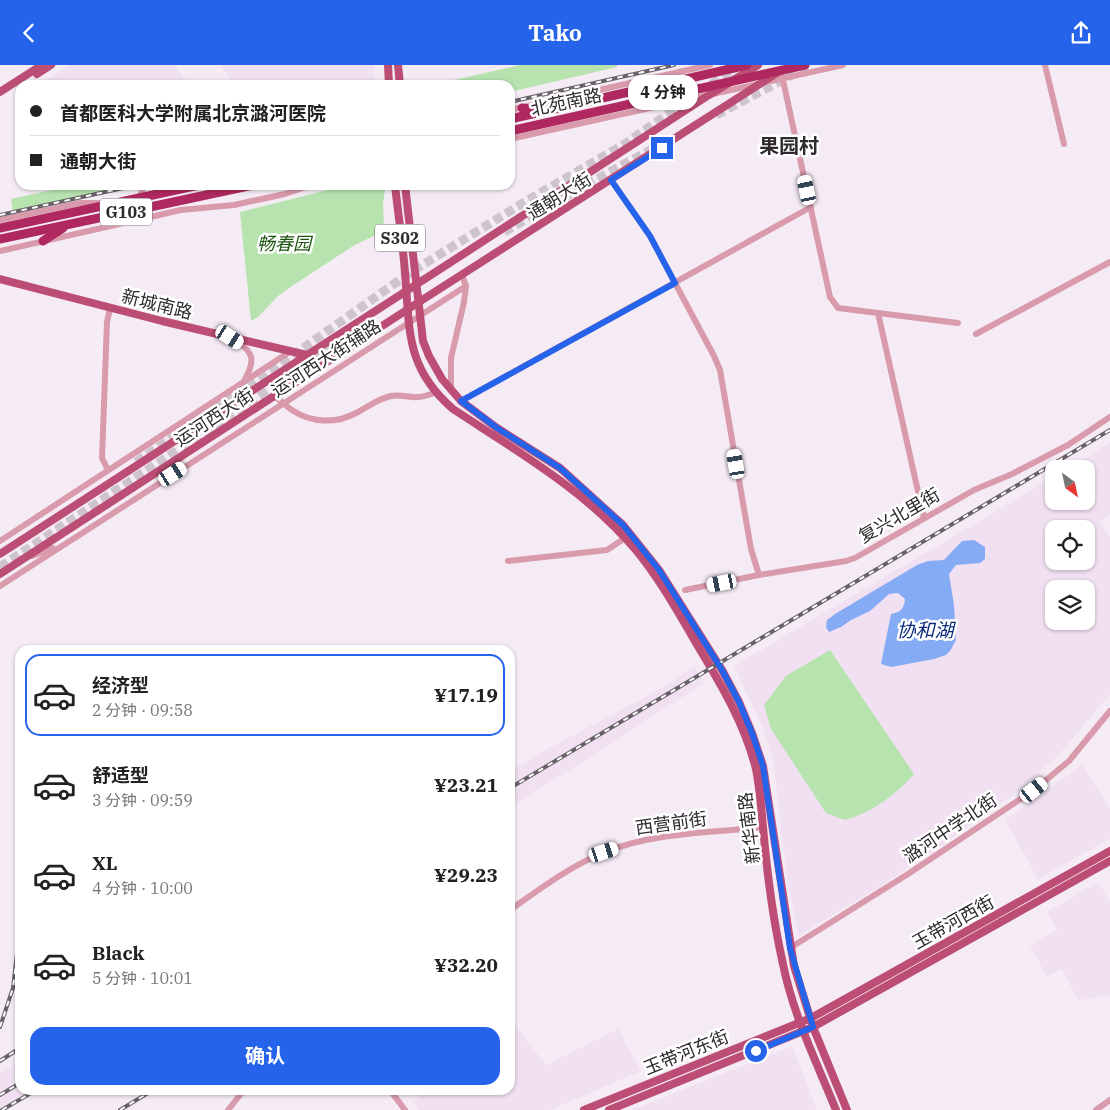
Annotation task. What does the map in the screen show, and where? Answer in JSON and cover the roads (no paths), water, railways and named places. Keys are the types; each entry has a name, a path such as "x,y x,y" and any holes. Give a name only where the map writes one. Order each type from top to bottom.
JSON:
{"highway":[{"name":"北苑南路","path":"515,118 747,65"},
{"name":"北苑南路","path":"515,130 726,84 782,75 805,65"},
{"path":"522,108 549,111"},
{"name":"G103","path":"0,228 176,190"},
{"name":"G103","path":"0,239 229,190"},
{"path":"43,241 69,224"}],"main road":[{"path":"19,80 42,65"},
{"path":"28,80 51,65"},
{"path":"388,65 389,80"},
{"path":"398,65 400,80"},
{"name":"通朝大街","path":"406,290 758,65"},
{"name":"通朝大街","path":"418,302 762,83 782,75 790,65"},
{"path":"0,92 15,82"},
{"path":"0,98 15,88"},
{"name":"S302","path":"396,190 408,309"},
{"name":"S302","path":"407,190 418,302"},
{"name":"新城南路","path":"0,279 110,308 307,355"},
{"name":"运河西大街","path":"0,554 406,290"},
{"name":"运河西大街","path":"0,574 418,302"},
{"name":"新华南路","path":"418,302 423,341 429,356 451,391 461,401 497,428 560,468 623,525 659,570 722,670 739,702 763,766 790,948 813,1027 847,1110"},
{"name":"新华南路","path":"408,309 408,324 416,361 437,392 453,409 554,475 624,538 653,574 675,608 732,706 746,736 756,769 762,799 763,827 783,967 800,1023 836,1110"},
{"name":"玉带河西街","path":"800,1023 1110,851"},
{"name":"玉带河西街","path":"804,1031 1110,861"},
{"name":"玉带河东街","path":"584,1110 800,1023"},
{"name":"玉带河东街","path":"609,1110 804,1031"}],"street":[{"path":"515,109 710,65"},
{"path":"843,65 782,75 830,297 838,307 958,323"},
{"path":"1045,65 1064,144"},
{"path":"515,138 762,83"},
{"path":"611,180 650,236 720,370 751,549 759,575"},
{"path":"139,198 143,190"},
{"path":"0,251 181,209 234,205 296,190"},
{"path":"0,220 80,203 117,202"},
{"path":"461,401 811,207"},
{"path":"976,334 1110,262"},
{"path":"451,391 451,359 466,286 462,275"},
{"name":"运河西大街辅路","path":"0,586 466,286"},
{"path":"108,470 102,458 110,308"},
{"path":"878,313 924,518"},
{"path":"230,337 244,345 250,352 252,360 250,370 243,383"},
{"name":"运河西大街辅路","path":"0,541 291,351"},
{"path":"274,396 303,416 328,421 349,416 379,400 392,396 407,395 417,398 437,392"},
{"name":"复兴北里街","path":"685,590 855,558 974,490 1012,474 1068,445 1110,417"},
{"path":"508,561 607,550 624,538"},
{"path":"21,560 64,544"},
{"name":"潞河中学北街","path":"790,948 908,874 1034,790 1069,761 1110,711"},
{"name":"西营前街","path":"515,907 576,865 604,852 631,843 763,827"},
{"path":"228,1110 240,1095"},
{"path":"394,1095 405,1110"},
{"path":"1096,1110 1110,1100"}],"water":[{"name":"协和湖","path":"974,540 985,547 985,559 980,563 956,565 949,574 954,605 956,640 946,655 891,667 881,664 891,614 903,608 905,602 905,599 898,593 889,594 870,611 829,632 826,627 827,620 835,614 917,565 928,561 944,560 962,541"}],"tunnel":[{"path":"716,115 811,65"},
{"path":"136,462 251,385 411,272 528,200 623,145 735,68"},
{"path":"504,232 654,148"},
{"path":"0,567 259,396 356,327"}],"railway":[{"path":"515,101 674,65"},
{"path":"0,215 114,190"},
{"path":"515,785 1110,430"},
{"path":"0,1027 13,988 15,970"},
{"path":"0,1061 15,1051"},
{"path":"0,1095 15,1086"},
{"path":"2,1110 28,1095"},
{"path":"120,1110 145,1095"}],"district":[{"name":"果园村","path":"789,145"}],"park label":[{"name":"畅春园","path":"284,243"}]}
